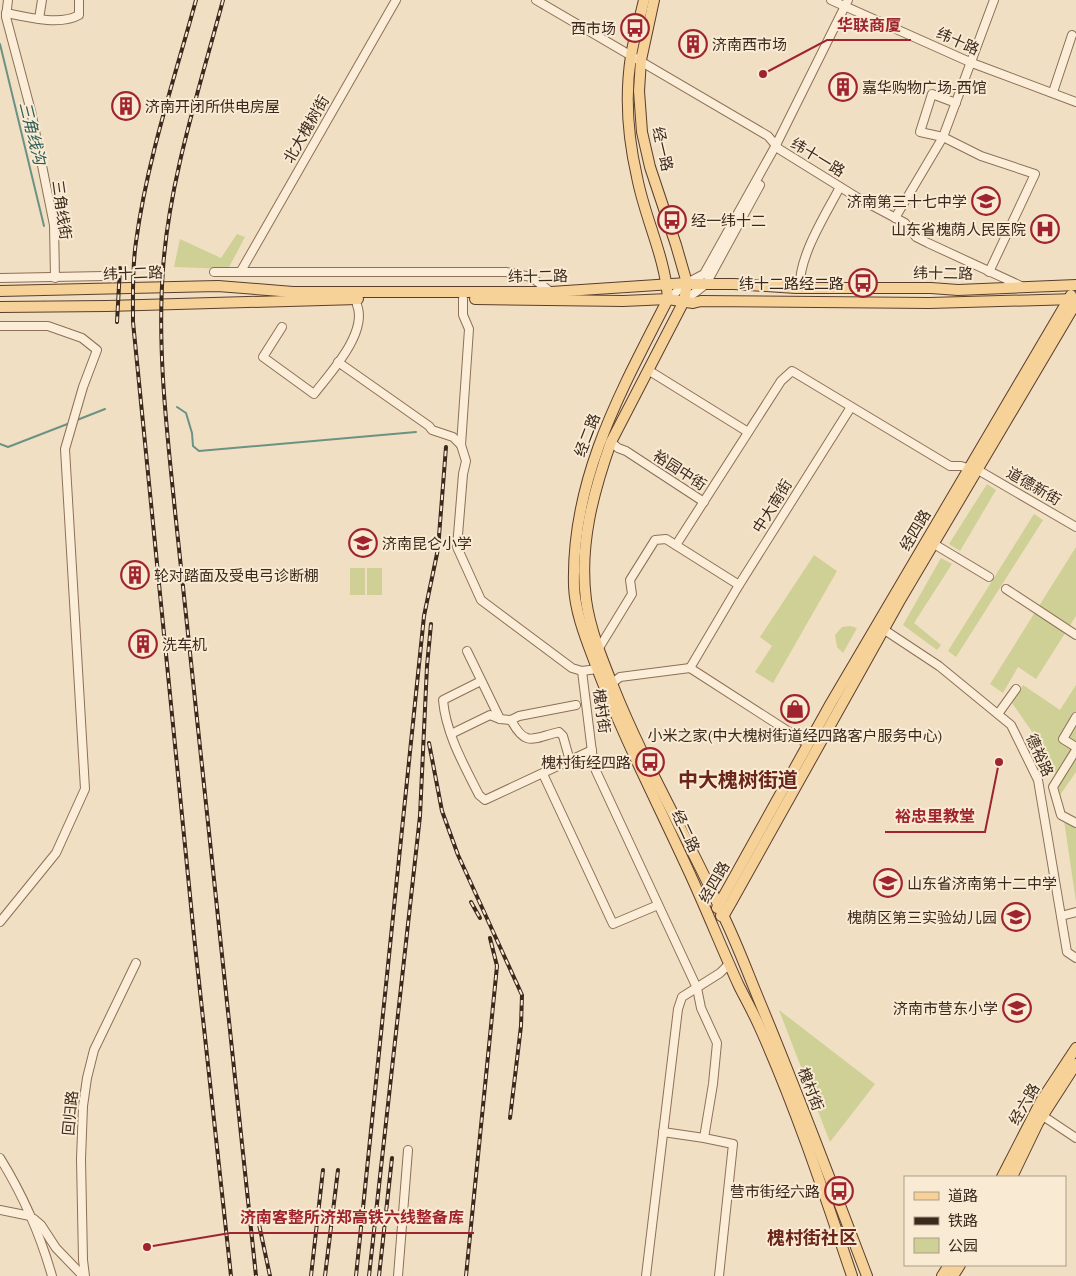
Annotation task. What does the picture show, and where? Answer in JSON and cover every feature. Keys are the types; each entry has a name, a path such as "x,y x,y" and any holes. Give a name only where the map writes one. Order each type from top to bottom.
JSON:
{"main road":[{"name":"经一路","path":"644,0 631,55 629,90 631,146 637,179 660,250 668,299"},
{"name":"经一路","path":"654,0 641,60 639,91 642,132 645,150 687,283 684,301"},
{"name":"纬十二路","path":"0,291 218,286 293,292 551,292 687,283 800,288 931,288 958,290 1076,286"},
{"name":"经四路","path":"710,919 808,744 880,627 1074,300 1076,286"},
{"name":"纬十二路","path":"0,307 107,306 376,298 623,301 668,299 693,303 708,301 929,303 1074,300"},
{"name":"经二路","path":"668,299 613,410 590,469 576,533 574,588 586,639 606,694 710,919"},
{"name":"经二路","path":"684,301 611,442 603,466 588,523 584,555 586,599 589,617 599,648 623,711 646,761 724,915"},
{"name":"经四路","path":"710,919 724,915 880,627 934,544 974,469"},
{"name":"槐村街","path":"724,915 793,1083 867,1276"},
{"name":"槐村街","path":"710,919 760,1028 786,1092 852,1276"},
{"name":"经六路","path":"1003,1176 1041,1101 1076,1048"},
{"name":"经六路","path":"1013,1176 1043,1116 1076,1064"}],"street":[{"name":"三角线街","path":"8,0 6,17 31,111 54,225 55,278"},
{"path":"40,19 42,0"},
{"path":"6,13 40,19 72,19 79,15 79,0"},
{"name":"北大槐树街","path":"241,271 396,0"},
{"name":"纬十一路","path":"536,0 768,136 778,147 840,187 905,223 916,237 1023,287"},
{"name":"纬十路","path":"831,0 848,5 972,63 1076,102"},
{"name":"经二路","path":"684,301 706,284 852,0"},
{"path":"895,218 943,137 994,0"},
{"path":"1053,92 1072,35"},
{"path":"956,103 932,94 920,132 943,137 981,156 1035,174 989,272"},
{"name":"经二路","path":"668,299 687,283 704,274 778,147"},
{"path":"800,288 799,278 812,240 840,187"},
{"path":"214,272 506,272 531,277 551,292"},
{"path":"0,278 104,276"},
{"path":"463,299 462,315 469,329 461,445 466,461 462,474 457,547 482,600 572,668 582,671"},
{"path":"282,327 263,357 314,394 338,362 358,330 359,310 357,305"},
{"path":"0,326 48,326 82,338 97,350 65,449 86,789 56,853 0,922"},
{"path":"338,362 432,430 453,437 461,445"},
{"path":"648,370 748,432"},
{"path":"704,502 781,382 792,371 950,466 974,469"},
{"name":"中大南街","path":"690,668 739,585 851,407"},
{"name":"裕园中街","path":"611,442 704,502 676,545"},
{"name":"道德新街","path":"974,469 1076,527"},
{"path":"599,648 632,594 630,580 655,540 666,539 739,585"},
{"path":"934,544 988,577"},
{"path":"1006,589 1076,635"},
{"name":"德裕路","path":"880,627 939,666 1011,725 1038,780 1067,952 1076,958"},
{"path":"467,651 500,719"},
{"path":"611,681 615,681 620,677 690,668 808,744"},
{"name":"槐村街","path":"597,669 582,671 596,771 697,988 701,1008 718,1043 704,1138"},
{"path":"481,681 443,700 444,713 451,734 479,795 485,800 592,750"},
{"path":"998,714 1016,689"},
{"path":"451,734 490,715 510,720 519,716 576,705"},
{"path":"1076,717 1063,739 1076,749 1053,787 1061,815 1076,824"},
{"path":"510,720 518,734 529,739 559,732 564,736 570,761"},
{"path":"543,774 613,924 658,904"},
{"path":"1061,916 1076,912"},
{"name":"回归路","path":"84,1276 80,1158 83,1106 87,1078 94,1050 136,963"},
{"path":"646,1276 678,1009 682,998 703,982 720,973 729,964"},
{"path":"1043,1116 1076,1138"},
{"path":"663,1132 733,1144 719,1276"},
{"path":"398,1276 408,1150"},
{"path":"0,1158 30,1216 44,1249 52,1276"},
{"path":"0,1210 30,1216 41,1225 56,1248 84,1276"}],"green space":[{"path":"237,234 245,237 228,269 174,267 180,239 221,258"},
{"path":"987,484 996,490 960,551 949,544"},
{"path":"1034,514 1043,520 956,657 948,651"},
{"path":"1076,547 1076,616 1036,679 1018,667 1003,693 990,684"},
{"path":"814,555 837,571 773,683 755,672 772,646 760,637"},
{"path":"941,558 952,564 914,623 941,645 937,650 903,625"},
{"path":"350,568 365,568 365,595 350,595"},
{"path":"367,568 382,568 382,595 367,595"},
{"path":"850,626 857,628 843,653 837,647 835,635 842,627"},
{"path":"1023,685 1060,710 1076,685 1076,772 1060,795 1048,758 1012,703"},
{"path":"1063,813 1076,820 1076,902"},
{"path":"779,1010 875,1084 830,1142"}],"waterway":[{"name":"三角线沟","path":"0,44 44,226"},
{"path":"177,407 186,413 192,433 193,446 199,451 416,432"},
{"path":"77,420 105,409"},
{"path":"0,444 8,447 70,423"}],"railway":[{"path":"196,0 154,150 141,211 134,262 133,322 194,936 231,1276"},
{"path":"223,0 187,134 172,202 166,235 163,269 161,330 169,451 256,1276"},
{"path":"117,322 120,268"},
{"path":"356,1276 424,616 438,549 446,447"},
{"path":"369,1276 420,816 427,666 431,624"},
{"path":"429,743 442,811 458,855 522,995 521,1026 510,1118"},
{"path":"471,902 480,918"},
{"path":"466,1276 497,966 490,938"},
{"path":"379,1276 392,1158"},
{"path":"311,1276 323,1170"},
{"path":"325,1276 338,1170"},
{"path":"257,1215 270,1276"}],"place":[{"name":"西市场","path":"635,28"},
{"name":"济南西市场","path":"693,44"},
{"name":"华联商厦","path":"763,74"},
{"name":"嘉华购物广场-西馆","path":"843,87"},
{"name":"济南开闭所供电房屋","path":"126,106"},
{"name":"济南第三十七中学","path":"986,201"},
{"name":"经一纬十二","path":"672,220"},
{"name":"山东省槐荫人民医院","path":"1045,229"},
{"name":"纬十二路经二路","path":"863,283"},
{"name":"济南昆仑小学","path":"363,543"},
{"name":"轮对踏面及受电弓诊断棚","path":"135,575"},
{"name":"洗车机","path":"143,644"},
{"name":"小米之家(中大槐树街道经四路客户服务中心)","path":"795,709"},
{"name":"槐村街经四路","path":"650,762"},
{"name":"裕忠里教堂","path":"999,762"},
{"name":"山东省济南第十二中学","path":"888,883"},
{"name":"槐荫区第三实验幼儿园","path":"1016,917"},
{"name":"济南市营东小学","path":"1017,1008"},
{"name":"营市街经六路","path":"839,1191"},
{"name":"济南客整所济郑高铁六线整备库","path":"147,1247"}],"district":[{"name":"中大槐树街道","path":"738,780"},
{"name":"槐村街社区","path":"812,1237"}]}
